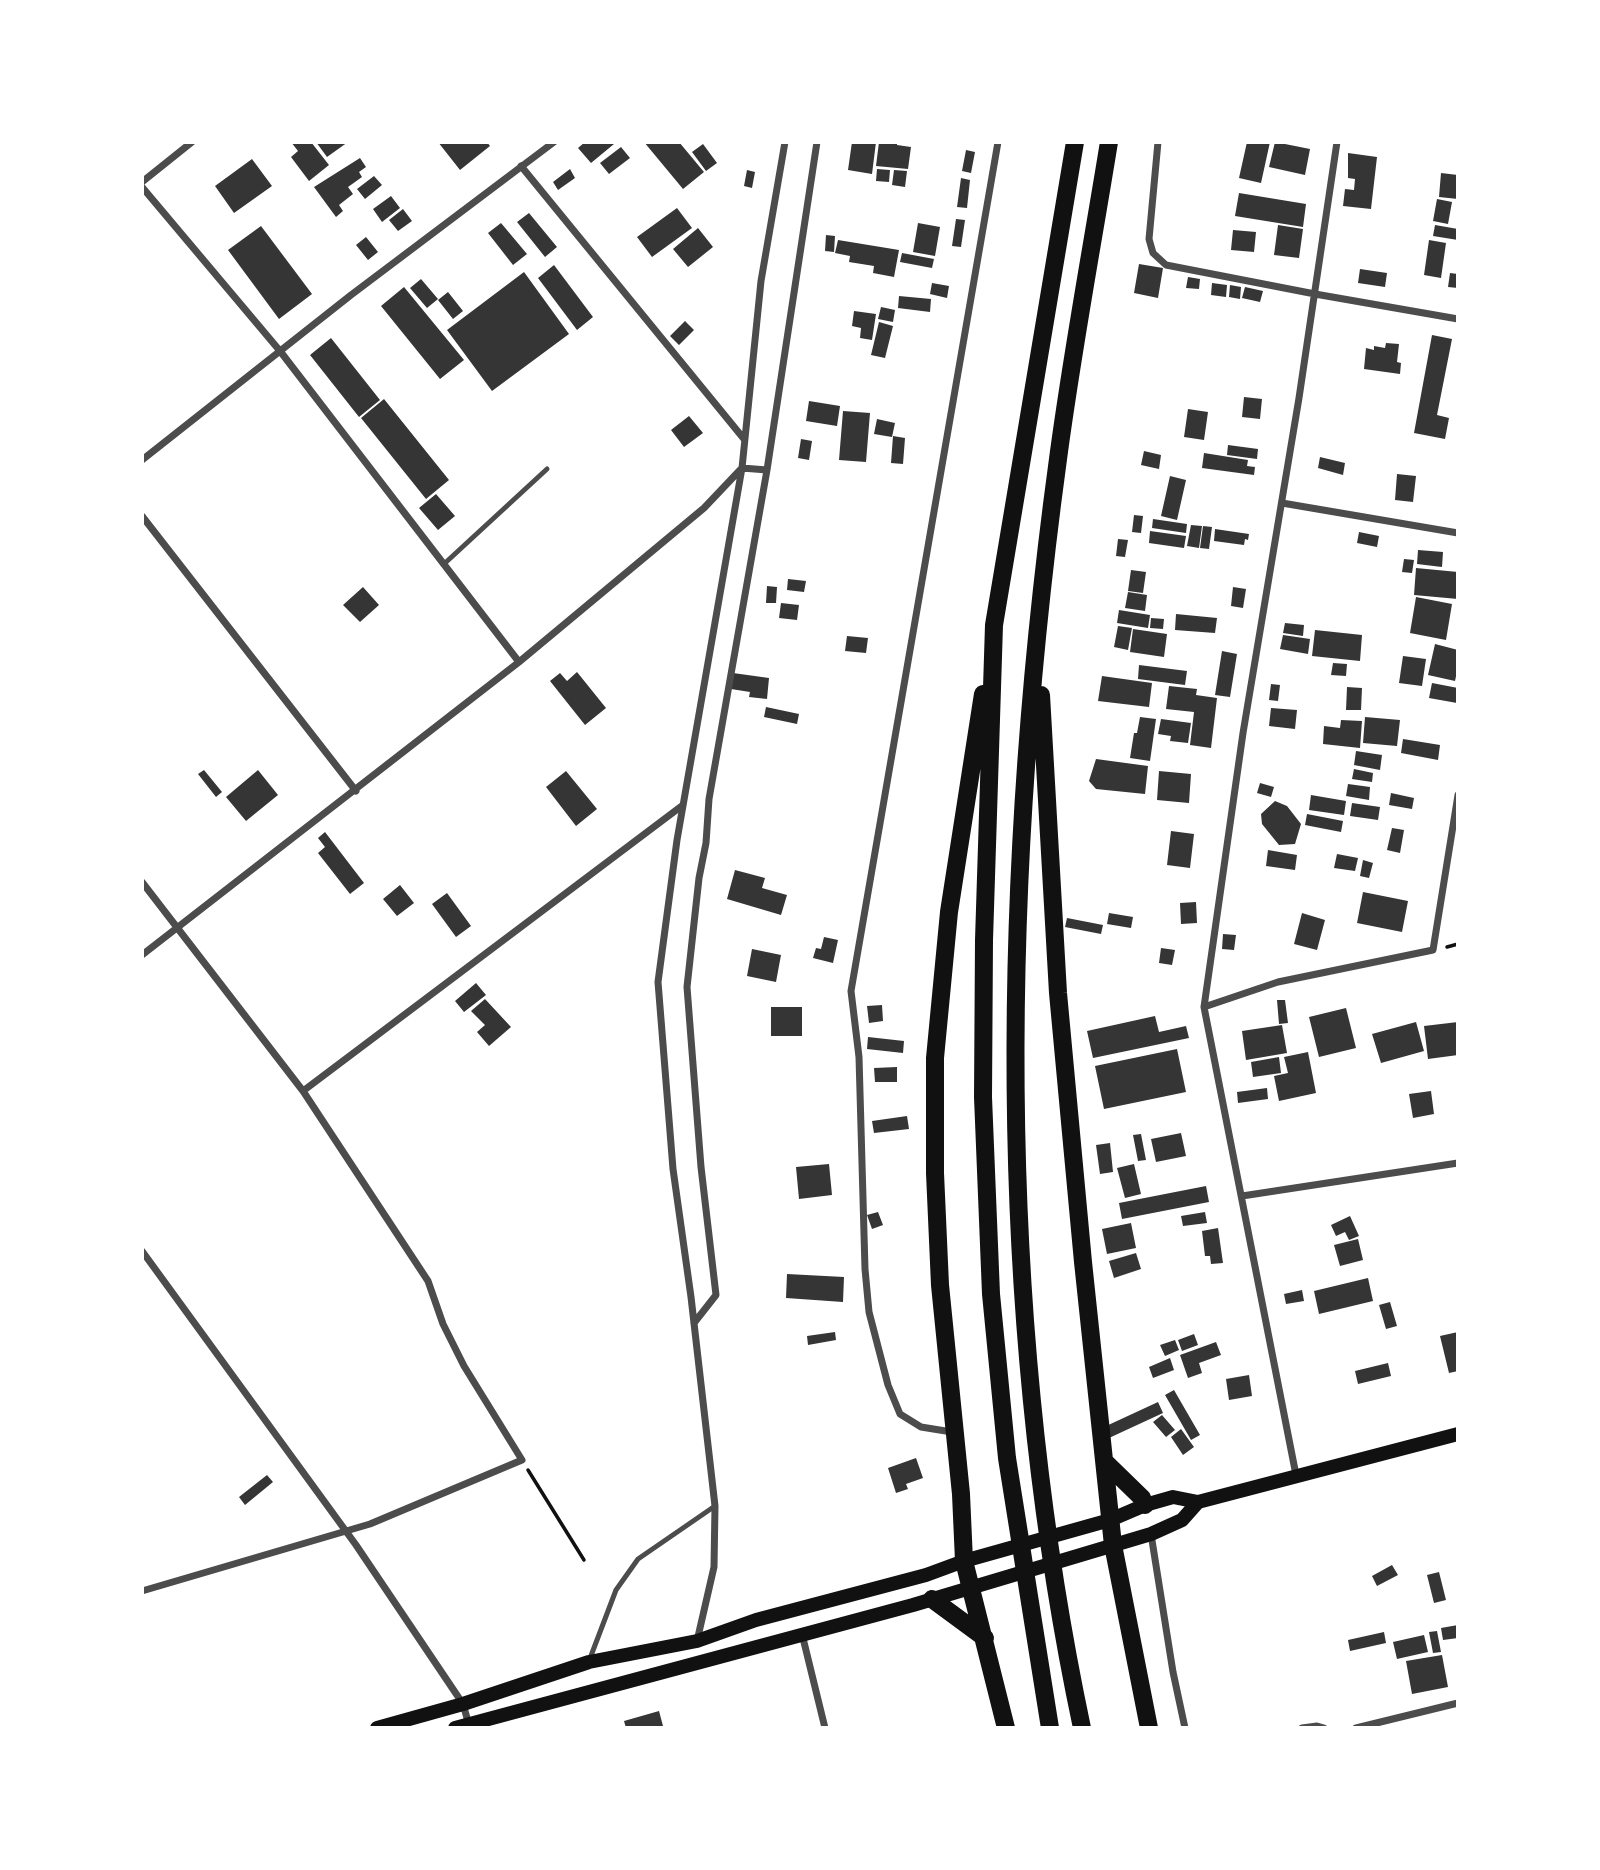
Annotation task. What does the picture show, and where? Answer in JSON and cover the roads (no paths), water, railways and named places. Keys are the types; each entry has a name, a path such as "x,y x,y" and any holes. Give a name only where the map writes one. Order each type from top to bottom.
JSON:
{"main road":[{"path":"1006,1728 964,1561 955,1432 940,1285 935,1172 935,1058 948,912 1076,142"},
{"path":"1082,1728 1046,1519 1032,1408 1023,1282 1016,1097 1017,950 1023,800 1038,632 1058,457 1109,142"},
{"path":"994,625 984,940 983,1097 991,1294 1001,1402 1050,1728"},
{"path":"1038,632 1058,993 1110,1520 1149,1728"},
{"path":"377,1728 463,1704 589,1662 697,1641 755,1620 926,1575 964,1561 1110,1520 1173,1497 1198,1502 1458,1434"},
{"path":"1105,1462 1142,1498 1145,1505"},
{"path":"462,1726 932,1600 1151,1534 1182,1520 1198,1502"},
{"path":"932,1600 985,1637"}],"street":[{"path":"192,142 142,184 280,351 519,662"},
{"path":"142,460 554,142"},
{"path":"697,1641 714,1567 715,1506 673,1169 658,982 684,805 742,468 761,281 785,142"},
{"path":"694,1323 716,1295 701,1167 687,987 699,878 706,843 709,799 768,470 817,142"},
{"path":"955,1432 921,1427 900,1414 888,1385 869,1312 865,1269 859,1057 851,990 998,142"},
{"path":"1158,142 1149,239 1153,253 1166,265 1458,318"},
{"path":"1296,1475 1204,1007 1243,733 1282,503 1337,142"},
{"path":"521,166 745,439"},
{"path":"742,468 768,470"},
{"path":"142,955 519,662 704,508 742,468"},
{"path":"1282,503 1458,533"},
{"path":"142,516 356,791"},
{"path":"1204,1007 1278,982 1433,950 1458,795"},
{"path":"303,1091 684,805"},
{"path":"142,882 303,1091 428,1281 443,1324 464,1366 522,1460 370,1524 142,1591"},
{"path":"1242,1196 1458,1163"},
{"path":"142,1251 345,1532 463,1704 462,1726"},
{"path":"1151,1534 1173,1672 1185,1728"},
{"path":"802,1634 825,1728"},
{"path":"1356,1728 1458,1703"},
{"path":"1302,1728 1324,1728"}],"lane":[{"path":"444,564 547,470"},
{"path":"589,1662 616,1590 638,1559 715,1506"}]}
